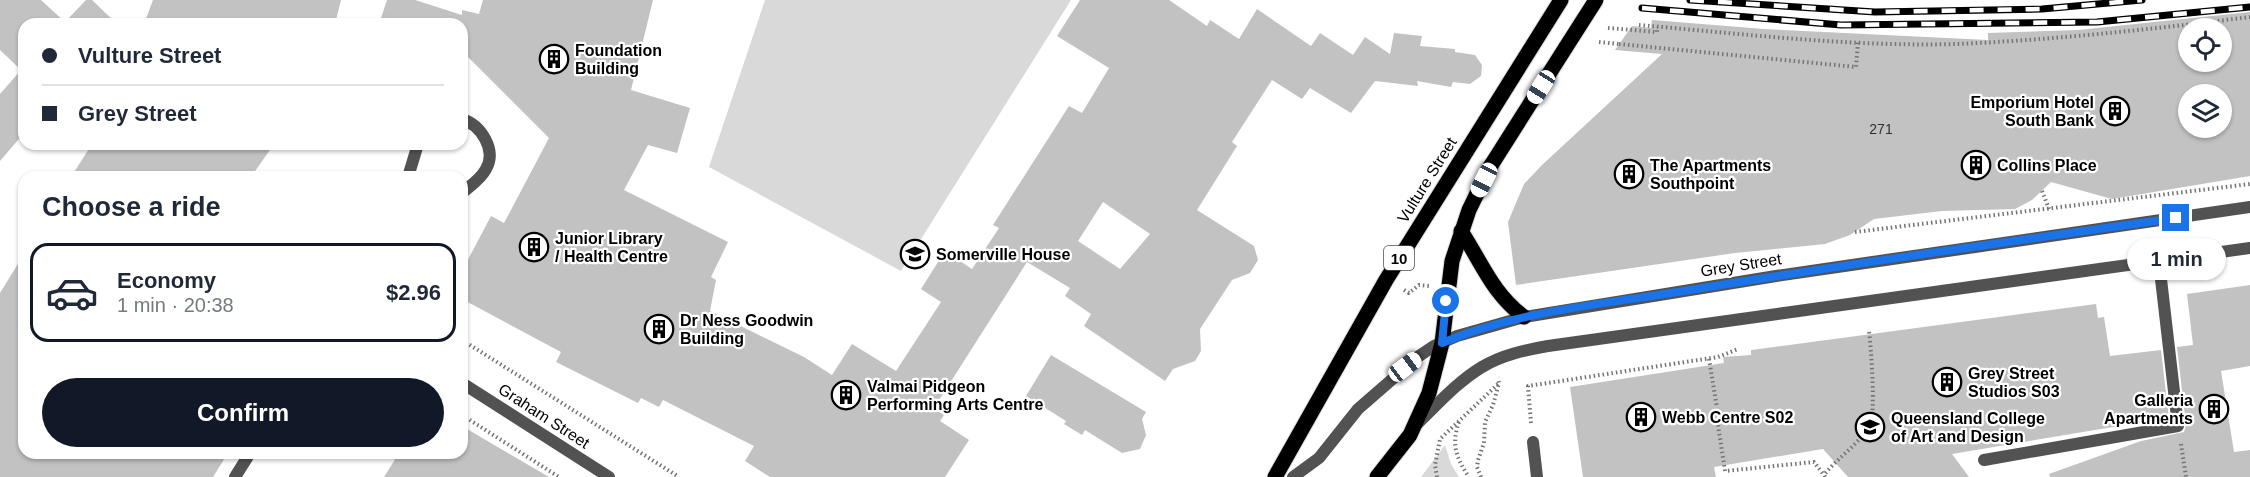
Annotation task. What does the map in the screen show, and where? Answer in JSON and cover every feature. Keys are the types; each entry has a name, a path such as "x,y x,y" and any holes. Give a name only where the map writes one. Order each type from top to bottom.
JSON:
{"main road":[{"name":"Vulture Street","path":"1275,477 1386,280 1561,0"},
{"path":"1377,477 1404,444 1415,426 1429,393 1442,343 1449,274 1469,210 1490,167 1596,0"},
{"path":"1461,231 1496,290 1524,317"}],"street":[{"path":"468,122 482,133 489,148 490,158 484,173 468,188"},
{"path":"410,171 416,150"},
{"name":"Grey Street","path":"1293,477 1318,458 1358,409 1419,356 1442,343 1475,330 1524,317 1788,274 2250,207"},
{"path":"1415,426 1476,371 1505,356 1548,345 2250,248"},
{"path":"1984,460 2178,426 2159,262"},
{"name":"Graham Street","path":"468,387 609,477"},
{"path":"1533,442 1537,477"},
{"path":"235,477 246,459"}],"path":[{"path":"1640,25 1783,39 1955,44 2061,37 2250,17"},
{"path":"1608,28 1657,32 1657,27"},
{"path":"1599,42 1856,67 1858,42"},
{"path":"1855,232 2250,184"},
{"path":"2042,191 2049,209"},
{"path":"1718,425 1725,471 1814,462 1824,476 1872,422 1872,359 1869,331"},
{"path":"468,343 679,477"},
{"path":"1533,442 1528,386 1710,359 1738,349"},
{"path":"1710,359 1717,408"},
{"path":"1437,477 1435,465 1440,438 1460,422 1499,383 1484,429 1484,443 1478,467 1481,477"},
{"path":"468,419 559,477"},
{"path":"1460,422 1454,445 1459,460 1469,477"},
{"path":"2178,426 2186,477"}],"shaded area":[{"path":"765,0 1071,0 901,271 709,167"},
{"path":"1445,445 1451,464 1459,477 1421,477"}],"building":[{"path":"0,0 41,0 61,18 18,18 18,67 0,50"},
{"path":"86,0 92,0 111,18 69,18"},
{"path":"153,0 341,0 336,18 146,18"},
{"path":"387,0 415,0 462,15 462,10 479,14 483,0 653,0 631,90 690,108 677,153 648,145 624,190 728,242 711,277 716,280 710,311 804,357 832,375 852,344 896,371 941,302 921,289 945,251 972,269 999,228 993,225 1069,106 1082,113 1109,68 1057,36 1080,0 1169,0 1207,26 1210,20 1239,39 1257,9 1311,46 1320,33 1353,55 1365,37 1390,54 1394,33 1422,36 1420,46 1455,49 1455,52 1475,55 1482,65 1481,76 1470,84 1453,82 1451,87 1417,81 1418,86 1375,81 1351,113 1310,88 1302,99 1272,80 1232,142 1237,146 1197,210 1254,246 1258,260 1250,273 1232,280 1200,329 1201,351 1195,361 1173,369 1165,381 1084,326 1091,314 1065,296 1070,288 1027,262 934,408 944,415 940,421 969,440 945,477 770,477 745,461 754,446 663,400 659,407 641,398 638,403 556,362 561,352 468,302 468,260 491,216 504,223 549,138 468,57 468,18 381,18","holes":["1103,202 1150,234 1120,269 1078,241"]},
{"path":"2250,12 2250,176 2112,199 2051,182 2032,200 2015,209 1942,211 1874,219 1850,235 1825,244 1735,253 1516,285 1508,222 1524,184 1662,54 1615,50 1632,26 1651,28 1652,20 1764,29 1988,40 1988,33 2078,30 2178,20 2178,72 2232,72 2232,18 2193,18"},
{"path":"18,73 18,140 0,161 0,94"},
{"path":"88,150 270,150 255,171 75,171"},
{"path":"18,264 18,459 224,459 213,477 0,477 0,293"},
{"path":"2250,285 2250,366 2221,371 2234,452 2250,450 2250,477 2050,477 2049,474 2141,441 2184,432 2186,425 2177,347 2193,345 2187,294"},
{"name":"Queensland College of Art and Design","path":"2096,304 2098,318 2104,317 2110,356 2161,350 2169,419 1952,454 1969,477 1848,477 1823,449 1714,467 1716,477 1583,477 1570,387 1724,363 1723,357 1751,355 1751,350"},
{"path":"1051,355 1146,412 1142,419 1146,435 1140,449 1122,453 1085,430 1082,435 1064,424 1066,421 1026,396"},
{"path":"468,430 549,477 384,477 395,459 468,459"}],"railway":[{"path":"1690,0 1875,12 2042,9 2142,0"},
{"path":"1642,8 1841,25 2097,22 2250,7"}],"place":[{"name":"Foundation Building","path":"554,59"},
{"name":"Emporium Hotel South Bank","path":"2115,111"},
{"name":"Collins Place","path":"1976,165"},
{"name":"The Apartments Southpoint","path":"1629,174"},
{"name":"Junior Library / Health Centre","path":"534,247"},
{"name":"Somerville House","path":"915,254"},
{"name":"Dr Ness Goodwin Building","path":"659,329"},
{"name":"Grey Street Studios S03","path":"1947,382"},
{"name":"Valmai Pidgeon Performing Arts Centre","path":"846,395"},
{"name":"Galleria Apartments","path":"2214,409"},
{"name":"Webb Centre S02","path":"1641,417"},
{"name":"Queensland College of Art and Design","path":"1870,427"}],"route":[{"path":"1446,301 1442,343 1475,330 1524,317 1776,276 2176,218"}]}
